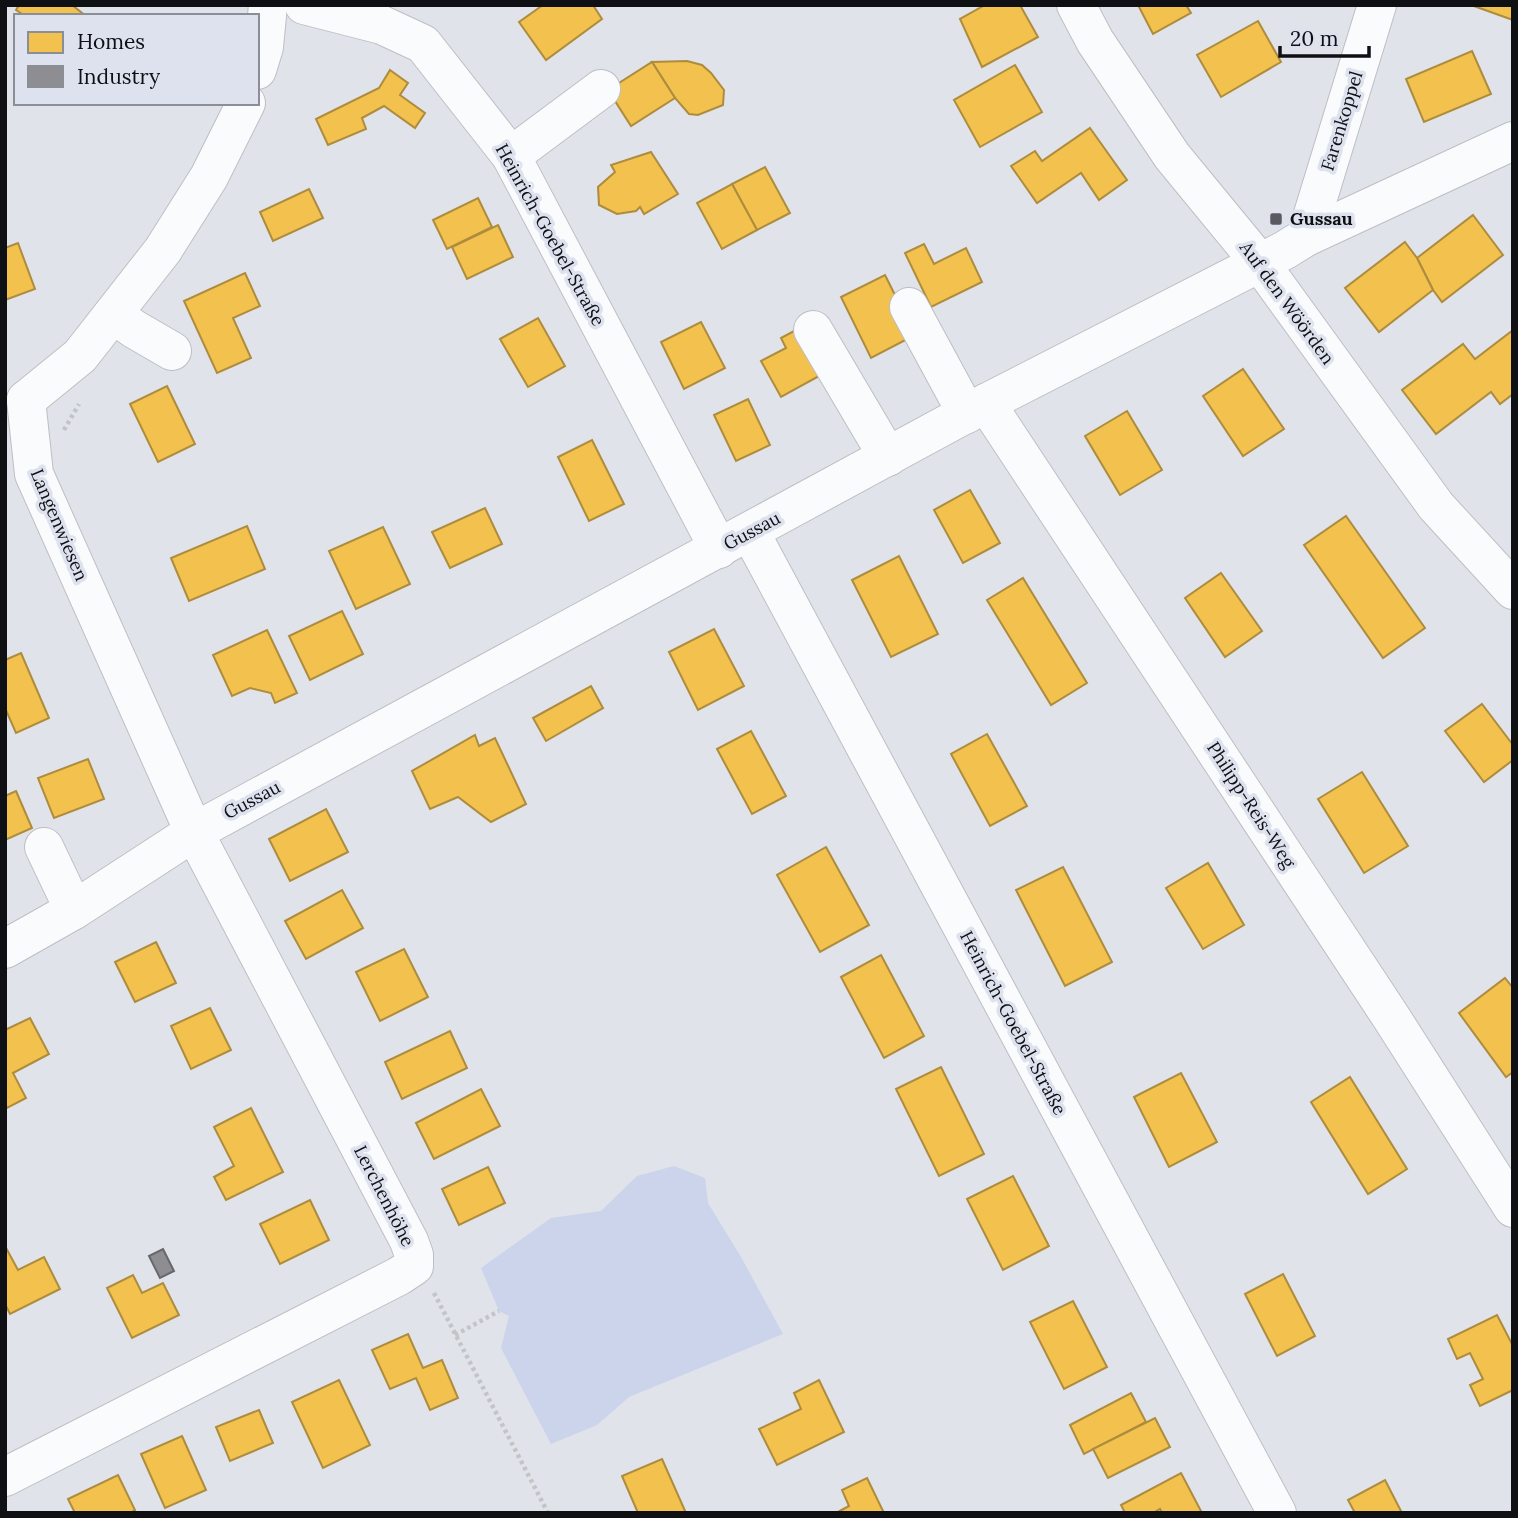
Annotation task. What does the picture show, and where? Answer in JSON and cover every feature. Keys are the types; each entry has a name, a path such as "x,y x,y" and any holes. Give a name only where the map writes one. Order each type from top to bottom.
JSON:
{"street":[{"path":"259,63 264,47 268,5"},
{"name":"Heinrich-Goebel-Straße","path":"304,5 382,25 423,44 511,156 734,541 1277,1513"},
{"name":"Auf den Wöörden","path":"1076,5 1094,41 1172,156 1260,263 1436,506 1513,590"},
{"name":"Farenkoppel","path":"1306,237 1377,5"},
{"path":"511,156 601,89"},
{"name":"Langenwiesen","path":"194,832 34,474 16,394 80,356 163,250 202,187 245,105"},
{"name":"Gussau","path":"5,949 74,910 194,832 976,409 1306,237 1513,141"},
{"name":"Philipp-Reis-Weg","path":"909,307 1391,1017 1513,1208"},
{"path":"113,314 172,351"},
{"path":"813,330 887,457"},
{"name":"Lerchenhöhe","path":"5,1477 414,1266 414,1255 409,1241 194,832"},
{"path":"44,847 74,910"}],"path":[{"path":"414,1266 429,1283 548,1513"},
{"path":"455,1335 499,1311"}],"shaded area":[{"path":"674,1166 705,1178 708,1203 783,1334 629,1397 597,1425 551,1444 501,1348 509,1316 499,1311 481,1268 551,1218 601,1211 637,1176"}],"building: Homes":[{"path":"19,5 72,5 83,14 22,14 16,10"},
{"path":"543,5 593,5 602,19 546,60 519,22"},
{"path":"985,5 1020,5 1038,37 982,67 960,19"},
{"path":"1138,5 1186,5 1191,13 1153,34"},
{"path":"1471,5 1513,5 1513,20"},
{"path":"1258,21 1281,62 1221,97 1197,55"},
{"path":"1472,51 1491,94 1424,122 1406,79"},
{"path":"687,61 702,65 711,73 724,90 723,105 698,115 689,114 675,98 652,62"},
{"path":"652,62 675,98 631,126 608,90"},
{"path":"1015,65 1042,112 980,147 954,100"},
{"path":"390,70 408,83 400,95 425,113 415,128 384,106 362,118 366,129 328,145 316,119 379,88"},
{"path":"1090,128 1127,180 1099,200 1081,173 1037,203 1011,166 1035,151 1042,161"},
{"path":"651,152 678,194 644,214 640,207 636,211 617,214 599,205 598,187 615,172 611,165"},
{"path":"765,167 790,213 757,230 732,184"},
{"path":"732,184 757,230 722,249 697,203"},
{"path":"309,189 323,218 273,241 260,212"},
{"path":"478,198 492,227 447,249 433,220"},
{"path":"1473,215 1503,255 1442,302 1417,258"},
{"path":"498,225 513,257 467,279 452,247"},
{"path":"1405,242 1417,258 1433,290 1379,332 1345,288"},
{"path":"18,243 35,289 5,300 5,248"},
{"path":"924,244 934,264 966,248 982,282 931,307 905,253"},
{"path":"245,273 260,306 233,318 251,358 217,373 184,301"},
{"path":"885,275 915,335 871,358 841,297"},
{"path":"538,318 565,366 528,387 500,339"},
{"path":"701,322 725,368 684,389 661,342"},
{"path":"805,325 830,370 781,397 761,361 786,348 781,338"},
{"path":"1513,330 1513,394 1500,404 1491,392 1436,434 1402,390 1463,344 1475,359"},
{"path":"1243,369 1284,429 1243,456 1203,396"},
{"path":"167,386 195,444 158,462 130,404"},
{"path":"748,399 770,445 736,461 714,415"},
{"path":"1127,411 1162,470 1120,495 1085,436"},
{"path":"592,440 624,504 589,521 558,457"},
{"path":"970,490 1000,543 963,563 934,510"},
{"path":"485,508 502,544 450,568 432,532"},
{"path":"1346,516 1425,628 1383,658 1304,545"},
{"path":"247,526 265,569 189,601 171,558"},
{"path":"383,527 410,584 356,609 329,551"},
{"path":"899,556 938,634 891,657 852,580"},
{"path":"1221,573 1262,631 1225,657 1185,598"},
{"path":"1023,578 1087,683 1051,705 987,600"},
{"path":"342,611 363,654 310,680 289,636"},
{"path":"714,629 744,686 698,710 669,652"},
{"path":"267,630 297,693 275,703 271,693 250,688 232,696 213,655"},
{"path":"21,653 49,718 16,733 5,708 5,660"},
{"path":"591,686 603,708 546,741 533,718"},
{"path":"1482,704 1513,745 1513,760 1484,782 1445,731"},
{"path":"751,731 786,796 752,814 717,749"},
{"path":"987,734 1027,806 990,826 951,754"},
{"path":"475,735 479,746 495,738 526,804 491,822 458,797 430,809 412,771"},
{"path":"88,759 104,799 54,818 38,778"},
{"path":"1362,772 1408,846 1364,873 1318,799"},
{"path":"16,791 32,828 5,840 5,796"},
{"path":"326,809 348,852 290,881 269,839"},
{"path":"826,847 869,925 820,952 777,875"},
{"path":"1208,863 1244,925 1203,949 1166,888"},
{"path":"1063,867 1112,962 1065,986 1016,890"},
{"path":"342,890 363,928 306,959 285,921"},
{"path":"156,942 176,983 135,1002 115,962"},
{"path":"404,949 428,997 380,1021 356,972"},
{"path":"881,955 924,1036 884,1058 841,977"},
{"path":"1505,978 1513,988 1513,1072 1506,1077 1459,1013"},
{"path":"210,1008 231,1050 191,1069 171,1026"},
{"path":"30,1018 49,1054 13,1073 26,1098 7,1108 5,1030"},
{"path":"450,1031 467,1068 402,1099 385,1062"},
{"path":"941,1067 984,1154 939,1176 896,1089"},
{"path":"1181,1073 1217,1142 1169,1167 1134,1097"},
{"path":"1350,1077 1407,1169 1368,1194 1311,1102"},
{"path":"481,1089 500,1126 434,1159 416,1123"},
{"path":"251,1108 283,1172 226,1200 214,1177 234,1166 214,1127"},
{"path":"488,1167 505,1203 459,1225 442,1189"},
{"path":"1013,1176 1049,1246 1003,1270 967,1199"},
{"path":"310,1200 329,1240 280,1264 260,1224"},
{"path":"5,1246 18,1270 44,1257 60,1289 10,1314 5,1304"},
{"path":"1283,1274 1315,1336 1277,1356 1245,1294"},
{"path":"133,1275 142,1293 163,1283 179,1315 132,1338 107,1288"},
{"path":"1073,1301 1107,1367 1064,1389 1030,1322"},
{"path":"1497,1315 1513,1346 1513,1390 1480,1406 1470,1385 1483,1379 1470,1353 1457,1359 1448,1339"},
{"path":"408,1334 423,1368 442,1360 458,1398 430,1410 416,1378 390,1389 372,1350"},
{"path":"339,1380 370,1445 323,1468 292,1402"},
{"path":"819,1380 844,1432 777,1465 759,1429 801,1409 794,1393"},
{"path":"1131,1393 1146,1422 1084,1454 1070,1425"},
{"path":"259,1410 273,1443 230,1461 216,1427"},
{"path":"1155,1418 1170,1447 1108,1478 1093,1449"},
{"path":"182,1436 206,1490 165,1508 141,1454"},
{"path":"662,1459 686,1513 638,1513 622,1476"},
{"path":"1181,1473 1202,1513 1162,1513 1160,1509 1153,1513 1125,1513 1121,1505"},
{"path":"118,1475 135,1510 130,1513 75,1513 68,1499"},
{"path":"867,1478 884,1513 836,1513 849,1506 842,1490"},
{"path":"1385,1480 1402,1513 1355,1513 1348,1500"}],"building: Industry":[{"path":"163,1249 174,1271 160,1278 149,1256"}],"place":[{"name":"Gussau","path":"1276,219"}]}
